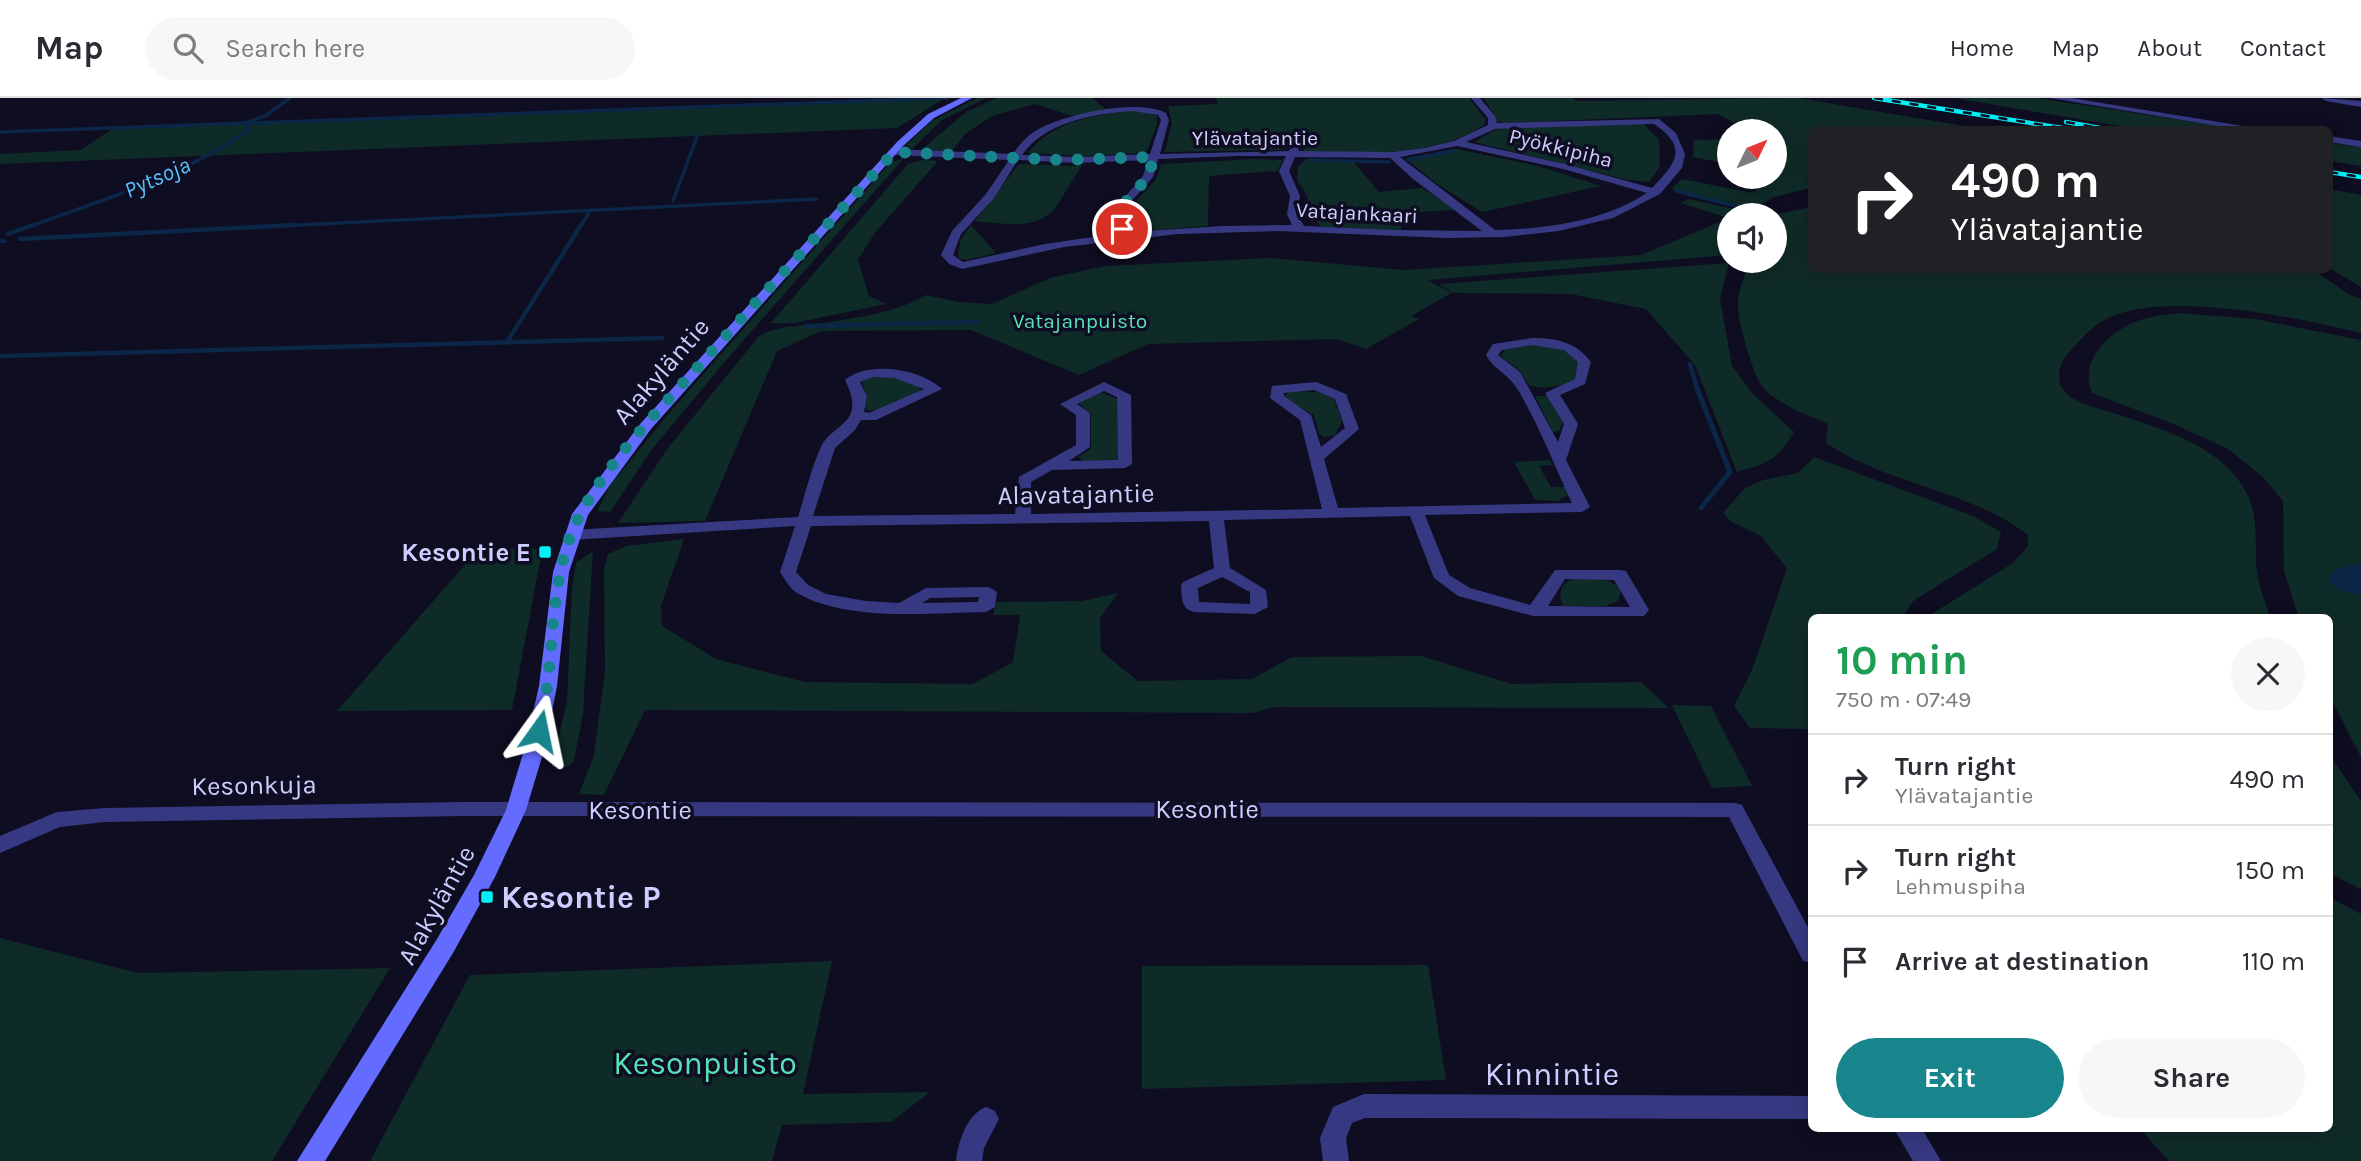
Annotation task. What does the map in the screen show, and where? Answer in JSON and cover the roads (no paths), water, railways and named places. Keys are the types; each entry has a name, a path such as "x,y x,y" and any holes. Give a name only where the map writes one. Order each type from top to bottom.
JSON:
{"street":[{"name":"Alakyläntie","path":"310,1161 444,946 484,877 516,810 543,716 561,572 571,535 589,499 646,426 924,120 968,98"},
{"path":"1475,98 1492,118 1493,126"},
{"path":"2054,98 2238,126"},
{"path":"2326,98 2361,104"},
{"path":"1016,158 1031,139 1059,124 1087,115 1138,108 1153,109 1164,116 1163,132 1148,177 1115,214 1126,235"},
{"name":"Vatajankaari","path":"1016,158 984,203 960,227 947,251 950,259 962,266 1045,247 1126,235 1218,229 1301,229 1419,236 1493,234 1550,228 1599,217 1635,205 1667,182 1681,160 1681,152 1670,130 1656,121 1493,126"},
{"name":"Ylävatajantie","path":"894,152 1077,160 1294,153 1393,155 1457,143 1493,126"},
{"path":"1301,229 1293,220 1290,206 1295,196 1284,171 1302,132"},
{"path":"2333,140 2361,144"},
{"name":"Pyökkipiha","path":"1457,143 1565,167 1656,192"},
{"path":"1393,155 1420,181 1459,206 1493,234"},
{"path":"1526,392 1552,393 1579,383 1585,376 1586,362 1581,354 1573,349 1524,342 1497,347 1492,355 1495,361 1513,372 1526,392 1559,460"},
{"path":"856,416 871,417 935,389 906,374 864,374 852,380 860,396 856,416 850,427 828,446 788,572 799,587 816,596 866,606 904,607"},
{"path":"1023,519 1024,480 1047,466 1083,447 1083,413 1067,404 1104,386 1124,395 1125,464 1047,466"},
{"path":"1316,458 1352,429 1340,397 1316,386 1277,389 1277,398 1306,418 1316,458 1331,512"},
{"path":"1552,393 1571,424 1559,460"},
{"name":"Alavatajantie","path":"571,535 805,521 1216,516 1582,507 1559,460"},
{"path":"1416,511 1442,578 1447,583 1486,599 1533,611 1640,610 1620,575 1561,574 1555,578 1539,608 1533,611"},
{"path":"1216,516 1222,570"},
{"name":"Kesonkuja","path":"0,845 40,826 72,816 516,810"},
{"name":"Kesontie","path":"516,810 1735,810 1808,948"},
{"name":"Kinnintie","path":"1336,1161 1333,1138 1342,1115 1364,1106 1808,1108"},
{"path":"969,1161 971,1146 986,1119"},
{"path":"1909,1132 1928,1161"}],"water":[{"path":"2361,563 2361,595 2338,590 2328,580 2335,570"}],"waterway":[{"name":"Pytsoja","path":"246,123 265,116 290,98"},
{"path":"246,123 948,98"},
{"path":"0,132 246,123"},
{"name":"Pytsoja","path":"28,227 171,173 224,146 248,130 246,123"},
{"path":"673,201 698,134"},
{"path":"1408,160 1456,150"},
{"path":"1309,160 1389,162"},
{"path":"1676,191 1724,203"},
{"path":"260,227 817,199"},
{"path":"580,227 590,211"},
{"name":"Pytsoja","path":"8,234 33,225"},
{"path":"20,239 295,225"},
{"path":"507,342 581,225"},
{"path":"806,326 978,322"},
{"path":"0,356 662,338"},
{"path":"1690,364 1697,388"},
{"path":"1696,386 1730,472 1701,508"}],"railway":[{"path":"1874,98 2050,126"},
{"path":"2066,122 2088,126"},
{"path":"2333,173 2361,177"}],"place":[{"name":"Kesontie E","path":"545,552"},
{"name":"Kesontie P","path":"487,897"}],"park label":[{"name":"Vatajanpuisto","path":"1080,321"},
{"name":"Kesonpuisto","path":"705,1063"}]}
